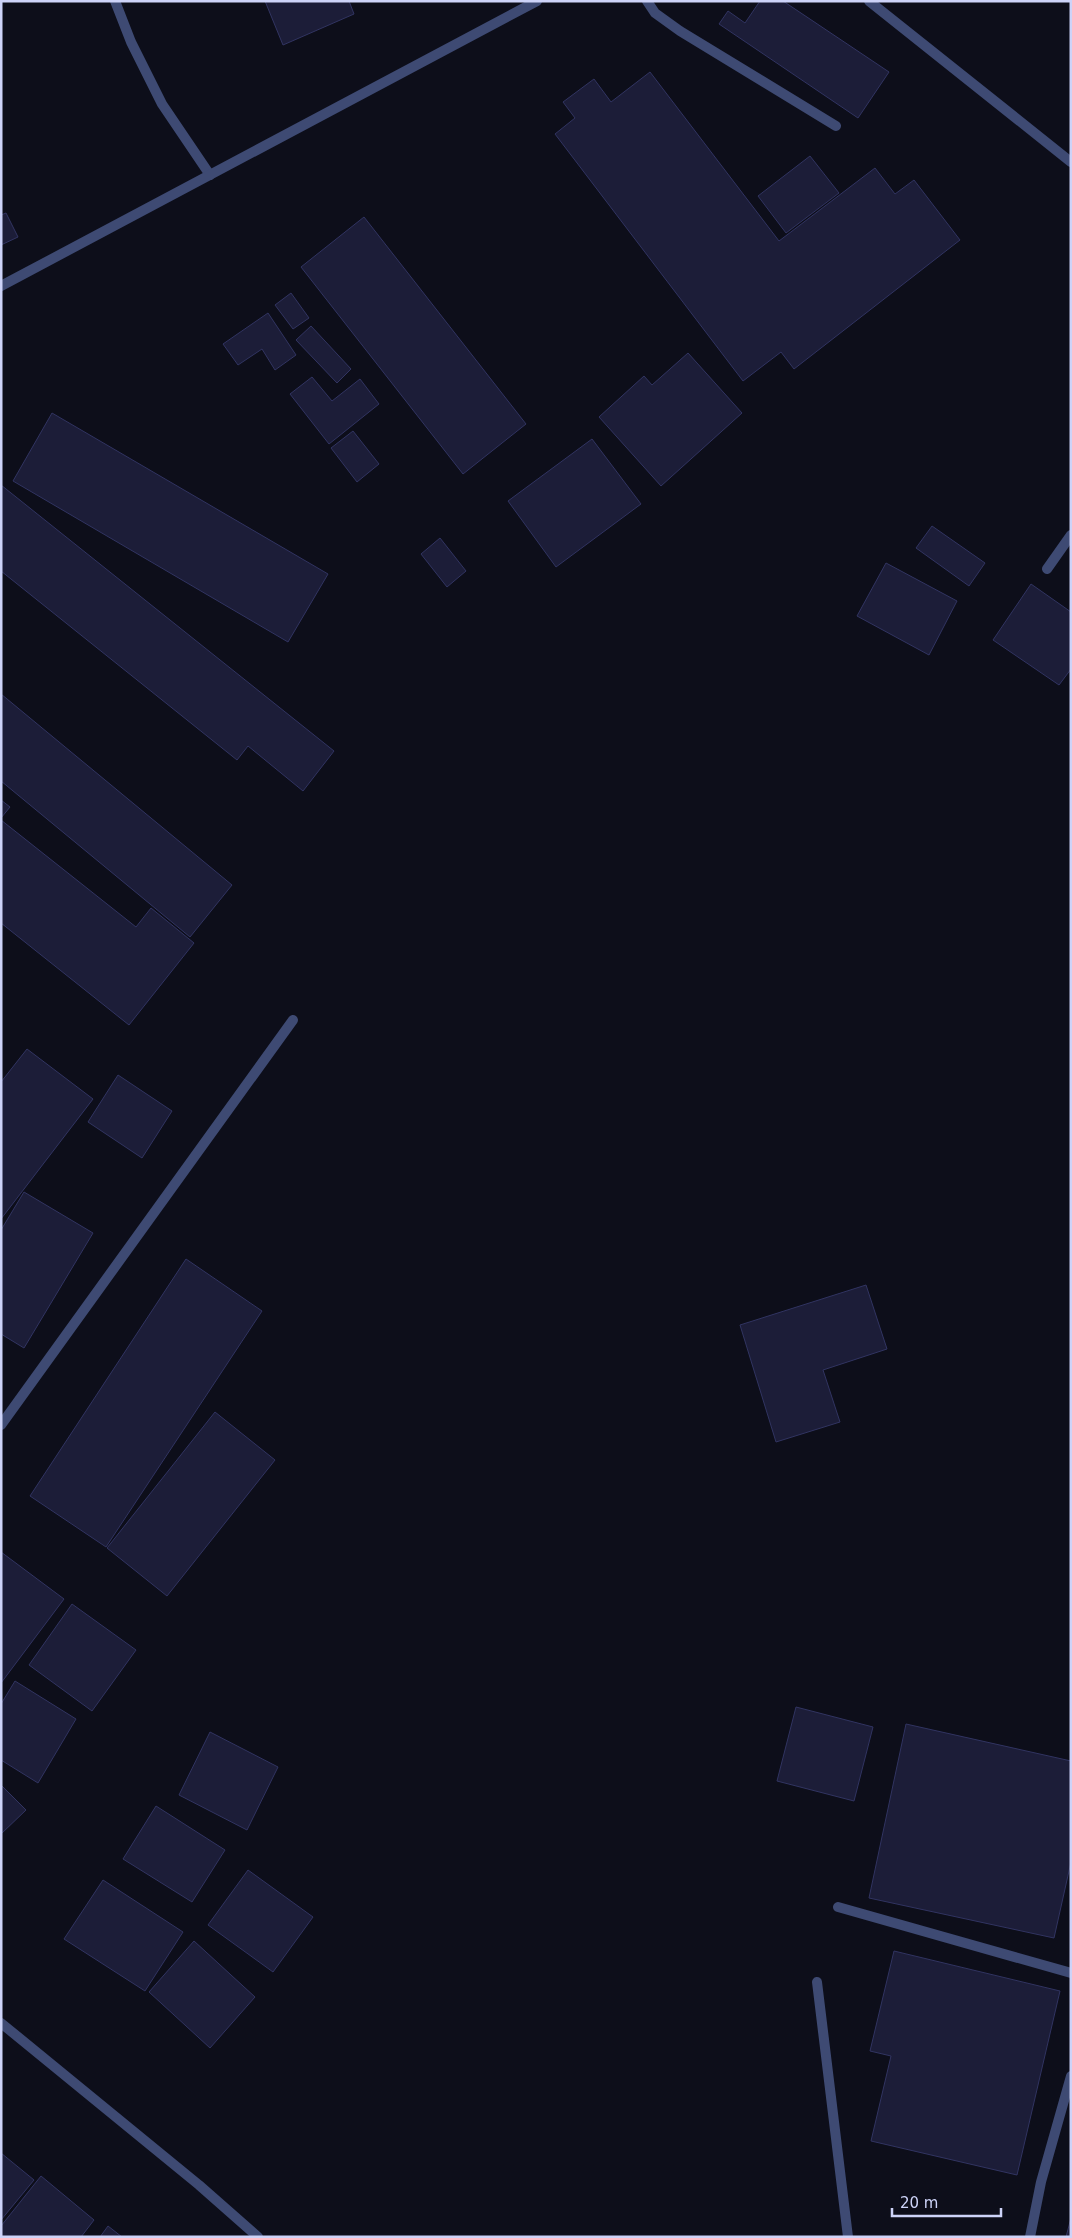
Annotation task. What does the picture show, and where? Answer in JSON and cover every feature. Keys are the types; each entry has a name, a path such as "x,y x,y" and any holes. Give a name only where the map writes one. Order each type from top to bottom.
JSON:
{"street":[{"path":"115,1 131,42 162,104 210,175"},
{"path":"1,286 537,1"},
{"path":"647,1 655,13 680,31 836,126"},
{"path":"869,1 1071,162"},
{"path":"1047,568 1071,535"},
{"path":"1,1425 293,1020"},
{"path":"838,1907 1071,1973"},
{"path":"817,1982 848,2237"},
{"path":"1,2023 199,2185 258,2237"},
{"path":"1030,2237 1041,2182 1071,2076"}],"building":[{"path":"265,1 349,1 354,14 283,45"},
{"path":"760,1 783,1 889,72 858,118 719,24 728,11 745,23"},
{"path":"650,72 779,241 875,168 895,194 914,180 960,240 794,369 781,352 743,381 555,134 575,118 563,102 594,79 611,102"},
{"path":"810,156 839,193 786,233 758,196"},
{"path":"6,213 18,237 1,245 1,215"},
{"path":"364,217 526,424 463,474 301,267"},
{"path":"291,293 309,318 293,329 275,305"},
{"path":"268,313 296,355 275,370 262,349 238,365 223,344"},
{"path":"311,326 351,369 337,383 296,340"},
{"path":"688,353 742,413 661,486 599,417 644,376 652,385"},
{"path":"312,377 332,401 360,379 379,404 329,444 290,394"},
{"path":"52,413 328,574 288,642 13,481"},
{"path":"353,431 379,464 357,482 331,448"},
{"path":"592,439 641,504 556,567 508,501"},
{"path":"1,485 334,751 303,791 248,746 237,760 1,571"},
{"path":"932,526 985,563 969,586 916,548"},
{"path":"440,538 466,571 447,587 421,554"},
{"path":"886,563 957,601 929,655 857,616"},
{"path":"1031,584 1071,612 1071,669 1059,685 993,640"},
{"path":"1,694 232,885 190,937 1,781"},
{"path":"1,800 10,807 1,818"},
{"path":"1,820 136,927 151,908 194,943 129,1025 1,923"},
{"path":"27,1049 93,1099 1,1219 1,1082"},
{"path":"118,1075 172,1111 142,1158 88,1122"},
{"path":"24,1192 93,1233 24,1348 1,1334 1,1230"},
{"path":"186,1259 262,1311 106,1547 30,1496"},
{"path":"866,1285 887,1349 823,1370 840,1422 776,1442 740,1325"},
{"path":"215,1412 275,1460 167,1596 107,1548"},
{"path":"1,1552 64,1599 1,1683"},
{"path":"72,1604 136,1650 92,1711 29,1665"},
{"path":"15,1681 76,1719 38,1783 1,1760 1,1704"},
{"path":"796,1707 873,1727 854,1801 777,1781"},
{"path":"906,1724 1071,1761 1071,1862 1054,1938 869,1898"},
{"path":"210,1732 278,1767 247,1830 179,1795"},
{"path":"1,1785 26,1810 1,1834"},
{"path":"156,1806 225,1850 192,1902 123,1859"},
{"path":"248,1870 313,1917 273,1972 208,1925"},
{"path":"103,1880 183,1932 145,1991 64,1939"},
{"path":"194,1941 255,1997 210,2048 149,1992"},
{"path":"894,1951 1060,1991 1017,2175 871,2141 891,2056 870,2051"},
{"path":"1,2153 34,2180 1,2220"},
{"path":"41,2176 94,2220 81,2237 1,2237 1,2226"},
{"path":"1071,2218 1071,2237 1066,2237"},
{"path":"108,2226 122,2237 100,2237"}]}
